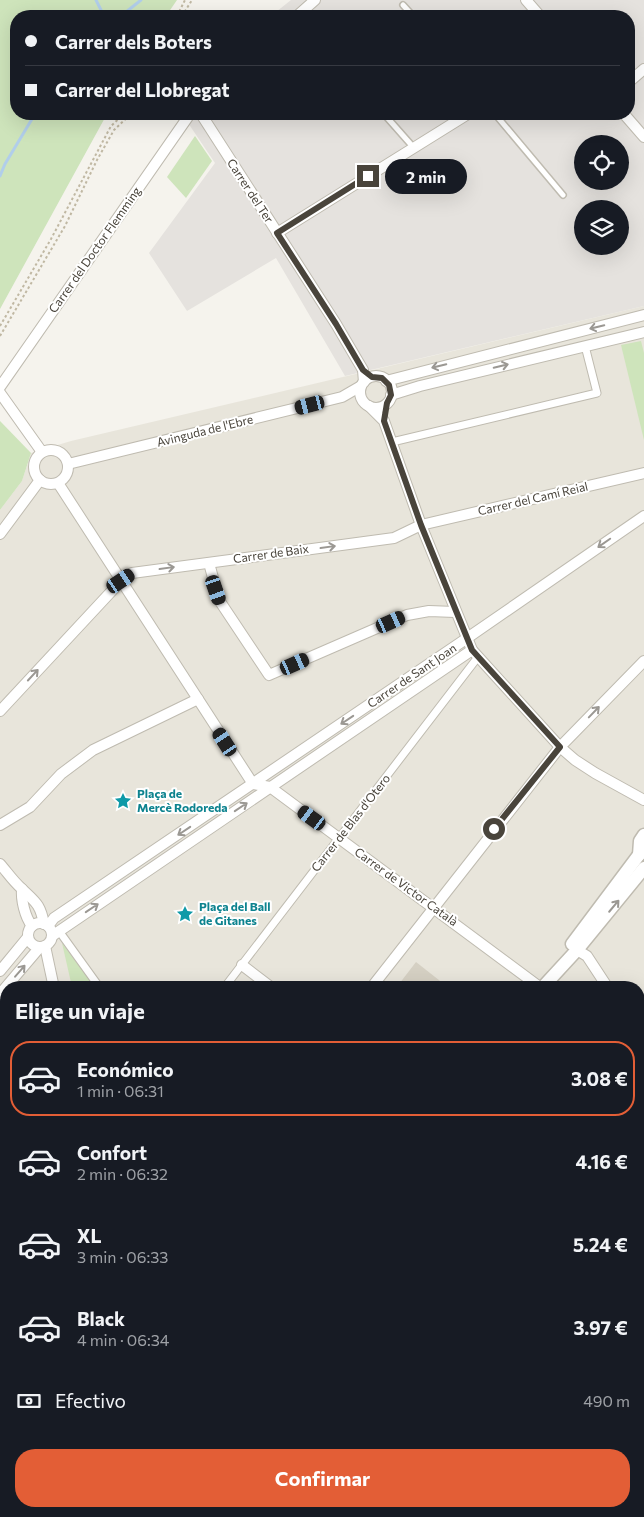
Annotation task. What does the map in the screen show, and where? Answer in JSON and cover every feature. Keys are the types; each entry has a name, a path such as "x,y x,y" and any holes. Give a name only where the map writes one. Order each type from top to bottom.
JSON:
{"street":[{"path":"304,10 315,0"},
{"path":"526,0 535,10"},
{"name":"Carrer del Doctor Flemming","path":"0,386 186,120"},
{"name":"Carrer del Ter","path":"205,120 336,324 363,370 366,381"},
{"path":"277,233 458,120"},
{"path":"629,120 644,137"},
{"path":"386,381 644,316"},
{"name":"Avinguda de l'Ebre","path":"342,397 378,408 389,399 420,386 644,332"},
{"path":"392,442 597,392 585,346"},
{"path":"384,421 391,390 382,378 366,381 360,391 366,403 384,421 421,525 466,639 475,654 560,747 575,760 644,800"},
{"name":"Avinguda de l'Ebre","path":"68,464 342,397 366,381"},
{"path":"0,393 42,452"},
{"path":"47,450 56,450 66,457 68,464 67,474 58,483 45,483 40,480 33,468 36,457 47,450"},
{"name":"Carrer del Camí Reial","path":"421,525 644,473"},
{"path":"0,534 40,480"},
{"path":"58,483 253,784 270,787"},
{"name":"Carrer de Sant Joan","path":"51,929 54,918 644,516"},
{"name":"Carrer de Baix","path":"121,581 132,573 394,538 421,525"},
{"path":"208,563 219,600 269,675 407,615 428,611 455,612"},
{"path":"0,711 121,581"},
{"name":"Carrer de Sant Joan","path":"51,929 475,654"},
{"name":"Carrer de Blas d'Otero","path":"229,981 340,838 475,654"},
{"path":"376,981 560,747 644,661"},
{"path":"0,825 30,807 61,774 93,750 198,699"},
{"name":"Carrer de Victor Català","path":"270,787 533,981"},
{"path":"559,968 572,944 612,891 632,874 642,854 640,841 644,835"},
{"path":"0,864 22,890 32,896 51,929 94,981"},
{"path":"548,981 577,950 644,868"},
{"path":"22,890 25,909 32,926"},
{"path":"42,946 31,943 28,931 37,923 51,929"},
{"path":"11,981 42,946 51,939 51,929"},
{"path":"0,970 28,937"},
{"path":"42,946 52,981"},
{"path":"577,950 587,956 603,981"},
{"path":"242,965 263,981"}],"lane":[{"path":"403,5 408,10"},
{"path":"389,120 414,148"},
{"path":"500,120 563,195"}],"path":[{"path":"0,326 51,239 110,126 117,120"},
{"path":"0,336 65,226 97,160 114,130 125,120"}],"shaded area":[{"path":"291,0 644,0 644,306 345,376 276,258 187,311 149,253 215,163 186,120 635,120 635,10 278,10"},
{"path":"644,306 644,981 0,981 0,510 22,481 31,453 71,441"}],"green space":[{"path":"0,0 177,0 170,10 10,10 10,120 104,120 0,309"},
{"path":"195,136 212,161 186,198 167,177"},
{"path":"641,341 644,353 644,440 621,345"},
{"path":"0,421 31,453 22,481 0,510"},
{"path":"62,943 90,981 71,981"}],"building":[{"path":"416,962 440,981 401,981"}],"waterway":[{"path":"96,0 101,10"},
{"path":"128,10 141,0"},
{"path":"0,176 5,164 31,120"}],"place":[{"name":"Plaça de Mercè Rodoreda","path":"123,801"},
{"name":"Plaça del Ball de Gitanes","path":"185,914"}],"route":[{"path":"368,176 277,233 336,324 363,370 372,377 382,378 389,385 391,395 387,403 384,421 421,525 472,650 560,747 494,829"}]}
